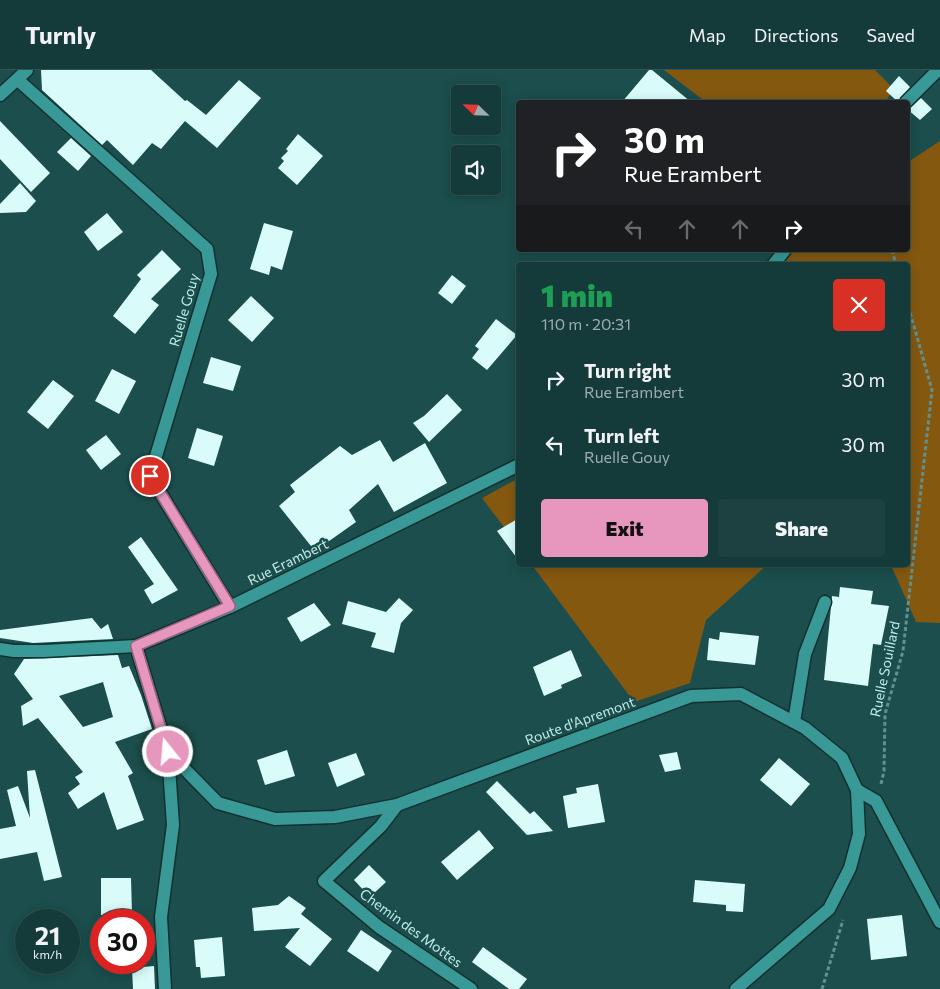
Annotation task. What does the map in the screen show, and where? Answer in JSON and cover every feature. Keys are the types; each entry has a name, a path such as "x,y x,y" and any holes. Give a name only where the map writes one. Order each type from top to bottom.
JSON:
{"street":[{"path":"0,95 27,70"},
{"path":"908,100 938,70"},
{"name":"Ruelle Gouy","path":"18,80 207,249 211,274 150,476 230,606"},
{"path":"775,262 783,252"},
{"name":"Rue Erambert","path":"0,649 44,651 136,646 230,606 516,466"},
{"path":"794,722 805,654 825,602"},
{"name":"Route d'Apremont","path":"136,646 168,752 218,803 275,819 335,817 397,804 691,696 741,694 806,728 842,758 857,790 859,834 850,868 829,909 736,989"},
{"path":"165,989 162,917 173,825 168,752"},
{"path":"857,790 876,801 940,922"},
{"name":"Chemin des Mottes","path":"397,804 380,826 324,881 379,927 471,989"}],"path":[{"name":"Ruelle Souillard","path":"876,801 884,771 885,714 904,650 932,390 910,312"},
{"path":"822,989 844,916 837,894"}],"shaded area":[{"path":"664,70 875,70 894,89 886,100 703,100"},
{"path":"940,141 940,623 916,622 892,567 910,567 910,262 782,262 791,252 910,252 910,161"},
{"path":"516,480 516,543 482,498"},
{"path":"533,567 765,567 706,620 690,683 634,702"}],"building":[{"path":"41,70 151,70 185,101 187,100 206,115 239,80 261,98 217,148 185,121 161,149 152,143 133,165 107,140 102,145 42,90"},
{"path":"649,70 652,70 689,100 624,100"},
{"path":"899,76 910,87 900,100 896,100 886,91"},
{"path":"921,98 932,109 920,120 910,112 910,108"},
{"path":"0,121 50,173 31,192 0,159"},
{"path":"298,134 323,156 297,185 278,168 284,161 281,158 288,151 286,149"},
{"path":"71,138 91,156 78,171 57,152"},
{"path":"20,183 36,201 26,212 0,213 0,204"},
{"path":"107,213 123,232 98,251 84,232"},
{"path":"264,223 293,231 282,270 271,266 269,275 250,269"},
{"path":"162,250 181,269 151,299 159,305 135,334 113,316 141,279 137,275"},
{"path":"452,275 466,286 452,304 438,293"},
{"path":"251,296 274,318 252,342 228,320"},
{"path":"496,319 516,334 487,370 472,358 479,349 475,346"},
{"path":"211,357 241,366 233,391 203,383"},
{"path":"112,369 136,381 119,414 95,401"},
{"path":"53,380 74,396 48,429 27,412"},
{"path":"447,394 462,410 429,442 413,423 424,416"},
{"path":"197,428 223,436 214,466 188,458"},
{"path":"106,435 121,454 101,470 86,450"},
{"path":"380,440 393,462 425,443 447,483 394,512 378,484 349,510 356,522 315,551 279,506 295,492 290,485 340,446 352,455"},
{"path":"516,520 516,557 497,531"},
{"path":"141,537 178,590 152,604 144,590 154,584 128,547"},
{"path":"840,587 873,591 871,604 889,606 881,645 873,644 868,686 824,680 832,596 839,597"},
{"path":"399,598 413,610 401,623 394,653 371,647 376,633 342,624 348,601 386,612"},
{"path":"314,603 331,625 301,642 287,618"},
{"path":"92,618 101,629 108,624 113,639 33,643 0,638 0,630"},
{"path":"720,632 759,636 755,665 707,660 709,638 719,640"},
{"path":"571,650 582,676 561,685 562,688 544,696 533,667"},
{"path":"118,655 122,668 129,666 152,729 115,742 133,773 128,776 144,820 117,830 104,792 78,809 68,793 80,784 75,777 83,772 38,718 23,726 21,706 33,699 14,674 24,659","holes":["103,682 113,717 83,727 59,696"]},
{"path":"287,750 295,776 265,785 257,760"},
{"path":"677,752 681,769 665,772 659,755"},
{"path":"356,753 365,775 337,787 328,763"},
{"path":"779,758 810,784 791,806 760,780"},
{"path":"35,770 62,877 44,881 37,852 0,859 0,829 16,826 7,790 18,786 30,818 27,771"},
{"path":"497,781 530,814 534,811 553,831 527,835 486,792"},
{"path":"598,784 605,822 568,828 563,796 577,793 576,788"},
{"path":"479,830 494,848 457,880 441,862"},
{"path":"369,865 386,882 370,897 354,880"},
{"path":"101,878 131,878 132,909 101,909"},
{"path":"695,880 745,884 743,912 726,911 726,905 693,902"},
{"path":"289,896 306,908 301,914 332,939 310,966 285,947 300,928 254,931 252,908 278,905"},
{"path":"902,915 907,956 871,960 867,919"},
{"path":"361,930 392,951 378,972 347,951"},
{"path":"222,937 225,976 201,978 200,967 196,967 194,940"},
{"path":"483,947 527,979 519,989 509,989 472,962"},
{"path":"132,974 154,974 155,989 133,989"}],"route":[{"path":"150,476 230,606 136,646 168,752"}]}
